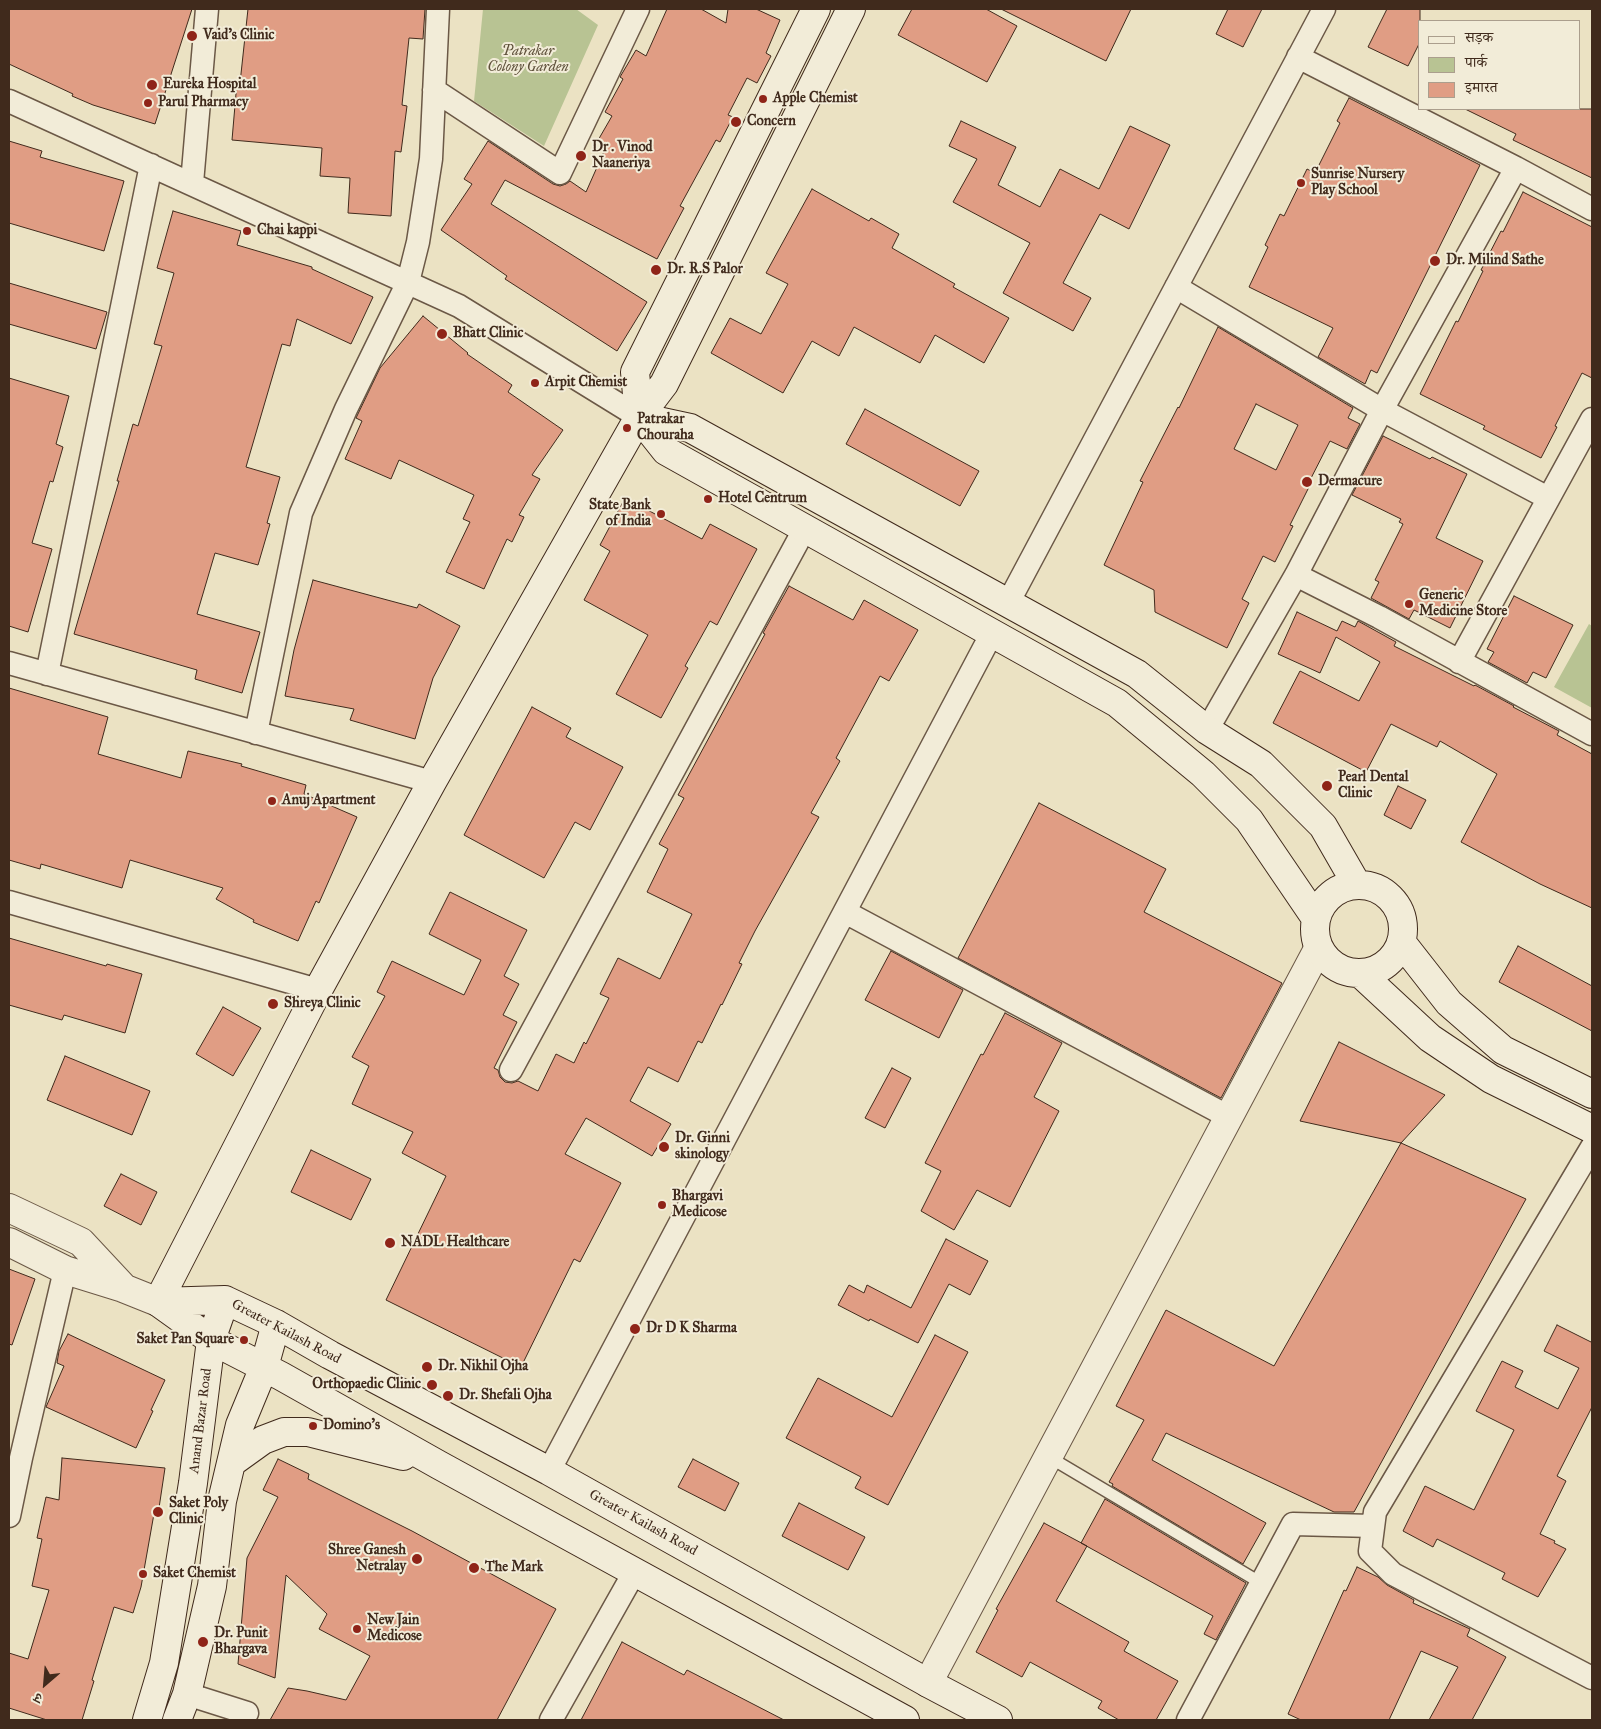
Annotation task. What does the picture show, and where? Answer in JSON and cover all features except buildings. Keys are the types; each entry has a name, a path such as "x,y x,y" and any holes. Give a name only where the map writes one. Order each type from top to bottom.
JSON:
{"main road":[{"path":"816,9 635,372 639,417 666,451 1117,703 1203,774 1249,820 1315,917"},
{"path":"158,1302 318,990 432,782 639,417 664,384 851,9"},
{"path":"639,417 690,428 1137,674 1207,730 1261,764 1323,826 1357,885"},
{"path":"1357,885 1373,887 1389,896 1400,912 1404,928 1402,943 1392,960 1377,970 1361,974 1342,971 1328,962 1318,948 1314,931 1315,917 1326,899 1340,889 1357,885"},
{"path":"1402,943 1449,1003 1503,1050 1592,1094"},
{"path":"928,1684 1230,1118 1318,948"},
{"path":"1361,974 1430,1038 1484,1074 1592,1128"},
{"path":"9,1208 81,1242 123,1288"},
{"path":"9,1242 65,1270 123,1288 158,1302 211,1340 264,1367 905,1720"},
{"name":"Greater Kailash Road","path":"158,1302 225,1300 276,1324 330,1355 549,1471 928,1684 998,1720"},
{"name":"Anand Bazar Road","path":"147,1720 164,1663 193,1483 211,1340 225,1300"},
{"path":"177,1720 187,1694 212,1586 222,1501 240,1425 264,1367 276,1324"},
{"path":"231,1463 263,1440 284,1432 308,1432 439,1465"}],"street":[{"path":"192,183 207,9"},
{"path":"256,733 301,513 346,409 408,282 418,242 431,160 438,9"},
{"path":"1008,603 1324,9"},
{"path":"434,90 560,173 629,12"},
{"path":"1298,57 1516,168 1592,209"},
{"path":"9,101 459,306 639,417"},
{"path":"47,674 151,165"},
{"path":"1207,730 1296,575 1382,410 1516,168"},
{"path":"1176,287 1382,410 1548,498"},
{"path":"1459,662 1592,419"},
{"path":"512,1070 804,528"},
{"path":"1296,575 1379,617 1592,734"},
{"path":"549,1471 992,633"},
{"path":"9,663 432,782"},
{"path":"9,902 318,990"},
{"path":"845,912 1230,1118"},
{"path":"1592,1147 1375,1512 1370,1551 1393,1574 1592,1678"},
{"path":"9,1516 15,1457 65,1270"},
{"path":"1188,1720 1293,1524 1373,1526"},
{"path":"551,1720 635,1572"},
{"path":"187,1694 247,1712"}],"lane":[{"path":"1049,1457 1261,1583"}],"green space":[{"name":"Patrakar Colony Garden","path":"483,9 576,9 598,25 544,146 474,101"},
{"path":"1589,624 1592,626 1592,708 1554,687"}],"place":[{"name":"Vaid's Clinic","path":"192,36"},
{"name":"Eureka Hospital","path":"152,85"},
{"name":"Apple Chemist","path":"763,99"},
{"name":"Parul Pharmacy","path":"148,103"},
{"name":"Concern","path":"736,122"},
{"name":"Dr . Vinod Naaneriya","path":"581,156"},
{"name":"Sunrise Nursery Play School","path":"1301,183"},
{"name":"Chai kappi","path":"247,231"},
{"name":"Dr. Milind Sathe","path":"1435,261"},
{"name":"Dr. R.S Palor","path":"656,270"},
{"name":"Bhatt Clinic","path":"442,334"},
{"name":"Arpit Chemist","path":"535,383"},
{"name":"Patrakar Chouraha","path":"627,428"},
{"name":"Dermacure","path":"1307,482"},
{"name":"Hotel Centrum","path":"708,499"},
{"name":"State Bank of India","path":"661,514"},
{"name":"Generic Medicine Store","path":"1409,604"},
{"name":"Pearl Dental Clinic","path":"1327,786"},
{"name":"Anuj Apartment","path":"272,801"},
{"name":"Shreya Clinic","path":"273,1004"},
{"name":"Dr. Ginni skinology","path":"664,1147"},
{"name":"Bhargavi Medicose","path":"662,1205"},
{"name":"NADL Healthcare","path":"390,1243"},
{"name":"Dr D K Sharma","path":"635,1329"},
{"name":"Saket Pan Square","path":"244,1340"},
{"name":"Dr. Nikhil Ojha","path":"427,1367"},
{"name":"Orthopaedic Clinic","path":"432,1385"},
{"name":"Dr. Shefali Ojha","path":"448,1396"},
{"name":"Domino's","path":"313,1426"},
{"name":"Saket Poly Clinic","path":"158,1512"},
{"name":"Shree Ganesh Netralay","path":"417,1559"},
{"name":"The Mark","path":"474,1568"},
{"name":"Saket Chemist","path":"143,1574"},
{"name":"New Jain Medicose","path":"357,1629"},
{"name":"Dr. Punit Bhargava","path":"203,1642"}]}
